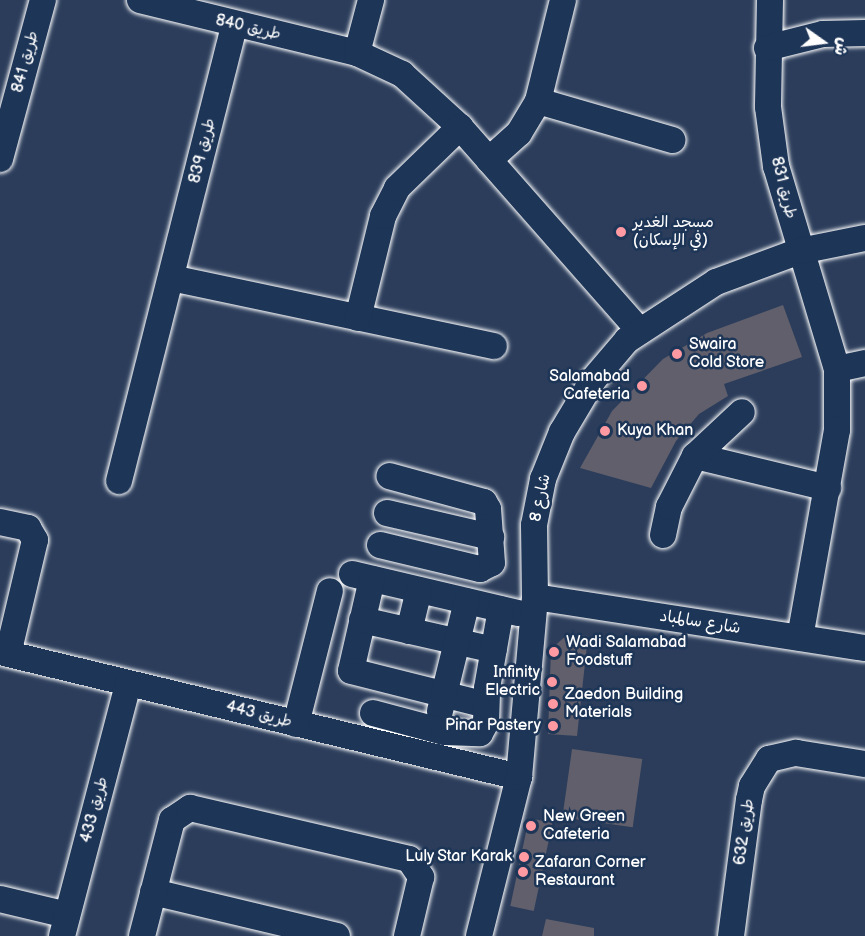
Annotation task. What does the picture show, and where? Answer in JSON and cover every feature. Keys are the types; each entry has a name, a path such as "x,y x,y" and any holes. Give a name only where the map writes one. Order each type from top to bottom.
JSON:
{"street":[{"name":"طريق 841","path":"0,159 43,0"},
{"name":"طريق 840","path":"140,0 234,25 357,53 402,74 460,128 640,332"},
{"path":"357,53 371,0"},
{"path":"489,160 519,133 538,101 563,0"},
{"name":"طريق 831","path":"770,0 767,48 768,107 776,166 837,369 837,430 800,638"},
{"name":"طريق 839","path":"119,482 234,25"},
{"path":"767,48 823,34 865,33"},
{"path":"538,101 672,140"},
{"path":"358,318 383,216 397,188 460,128"},
{"name":"شارع 8","path":"479,936 519,777 534,607 534,538 543,479 562,432 593,380 640,332 716,282 800,251 865,238"},
{"path":"171,278 494,346"},
{"path":"837,369 865,363"},
{"path":"663,535 669,507 695,456 742,412"},
{"path":"695,456 828,488"},
{"path":"380,545 484,569 492,562 484,502 389,476"},
{"path":"387,513 490,534 534,538"},
{"path":"0,522 28,528 34,535 10,600 4,653"},
{"name":"شارع سالمباد","path":"362,620 362,577 501,609 534,607 800,638 865,648"},
{"path":"409,631 419,590"},
{"path":"296,724 330,591"},
{"path":"436,730 467,601"},
{"path":"373,713 436,730 463,735 480,733 486,722 486,705 501,609"},
{"path":"486,705 354,674 351,668 362,620 494,650"},
{"name":"طريق 443","path":"4,653 128,685 519,777"},
{"name":"طريق 433","path":"65,926 128,685"},
{"name":"طريق 632","path":"731,936 752,786 769,759 796,753 865,764"},
{"path":"142,936 172,819 183,809 197,809 410,859 421,877 407,936"},
{"path":"153,892 337,936"},
{"path":"0,899 65,926"}],"building":[{"path":"783,305 802,357 724,384 728,396 699,414 676,441 651,488 580,468 612,411 663,359 707,333"},
{"path":"568,634 588,636 577,736 548,734 551,649"},
{"path":"572,749 642,759 633,827 562,817"},
{"path":"529,818 552,823 534,911 510,906"},
{"path":"546,919 594,928 594,936 542,936"}],"place":[{"name":"مسجد الغدير (في الإسكان)","path":"621,232"},
{"name":"Swaira Cold Store","path":"677,354"},
{"name":"Salamabad Cafeteria","path":"642,386"},
{"name":"Kuya Khan","path":"605,431"},
{"name":"Wadi Salamabad Foodstuff","path":"554,652"},
{"name":"Infinity Electric","path":"552,682"},
{"name":"Zaedon Building Materials","path":"553,704"},
{"name":"Pinar Pastery","path":"553,726"},
{"name":"New Green Cafeteria","path":"531,826"},
{"name":"Luly Star Karak","path":"524,857"},
{"name":"Zafaran Corner Restaurant","path":"523,872"}]}
